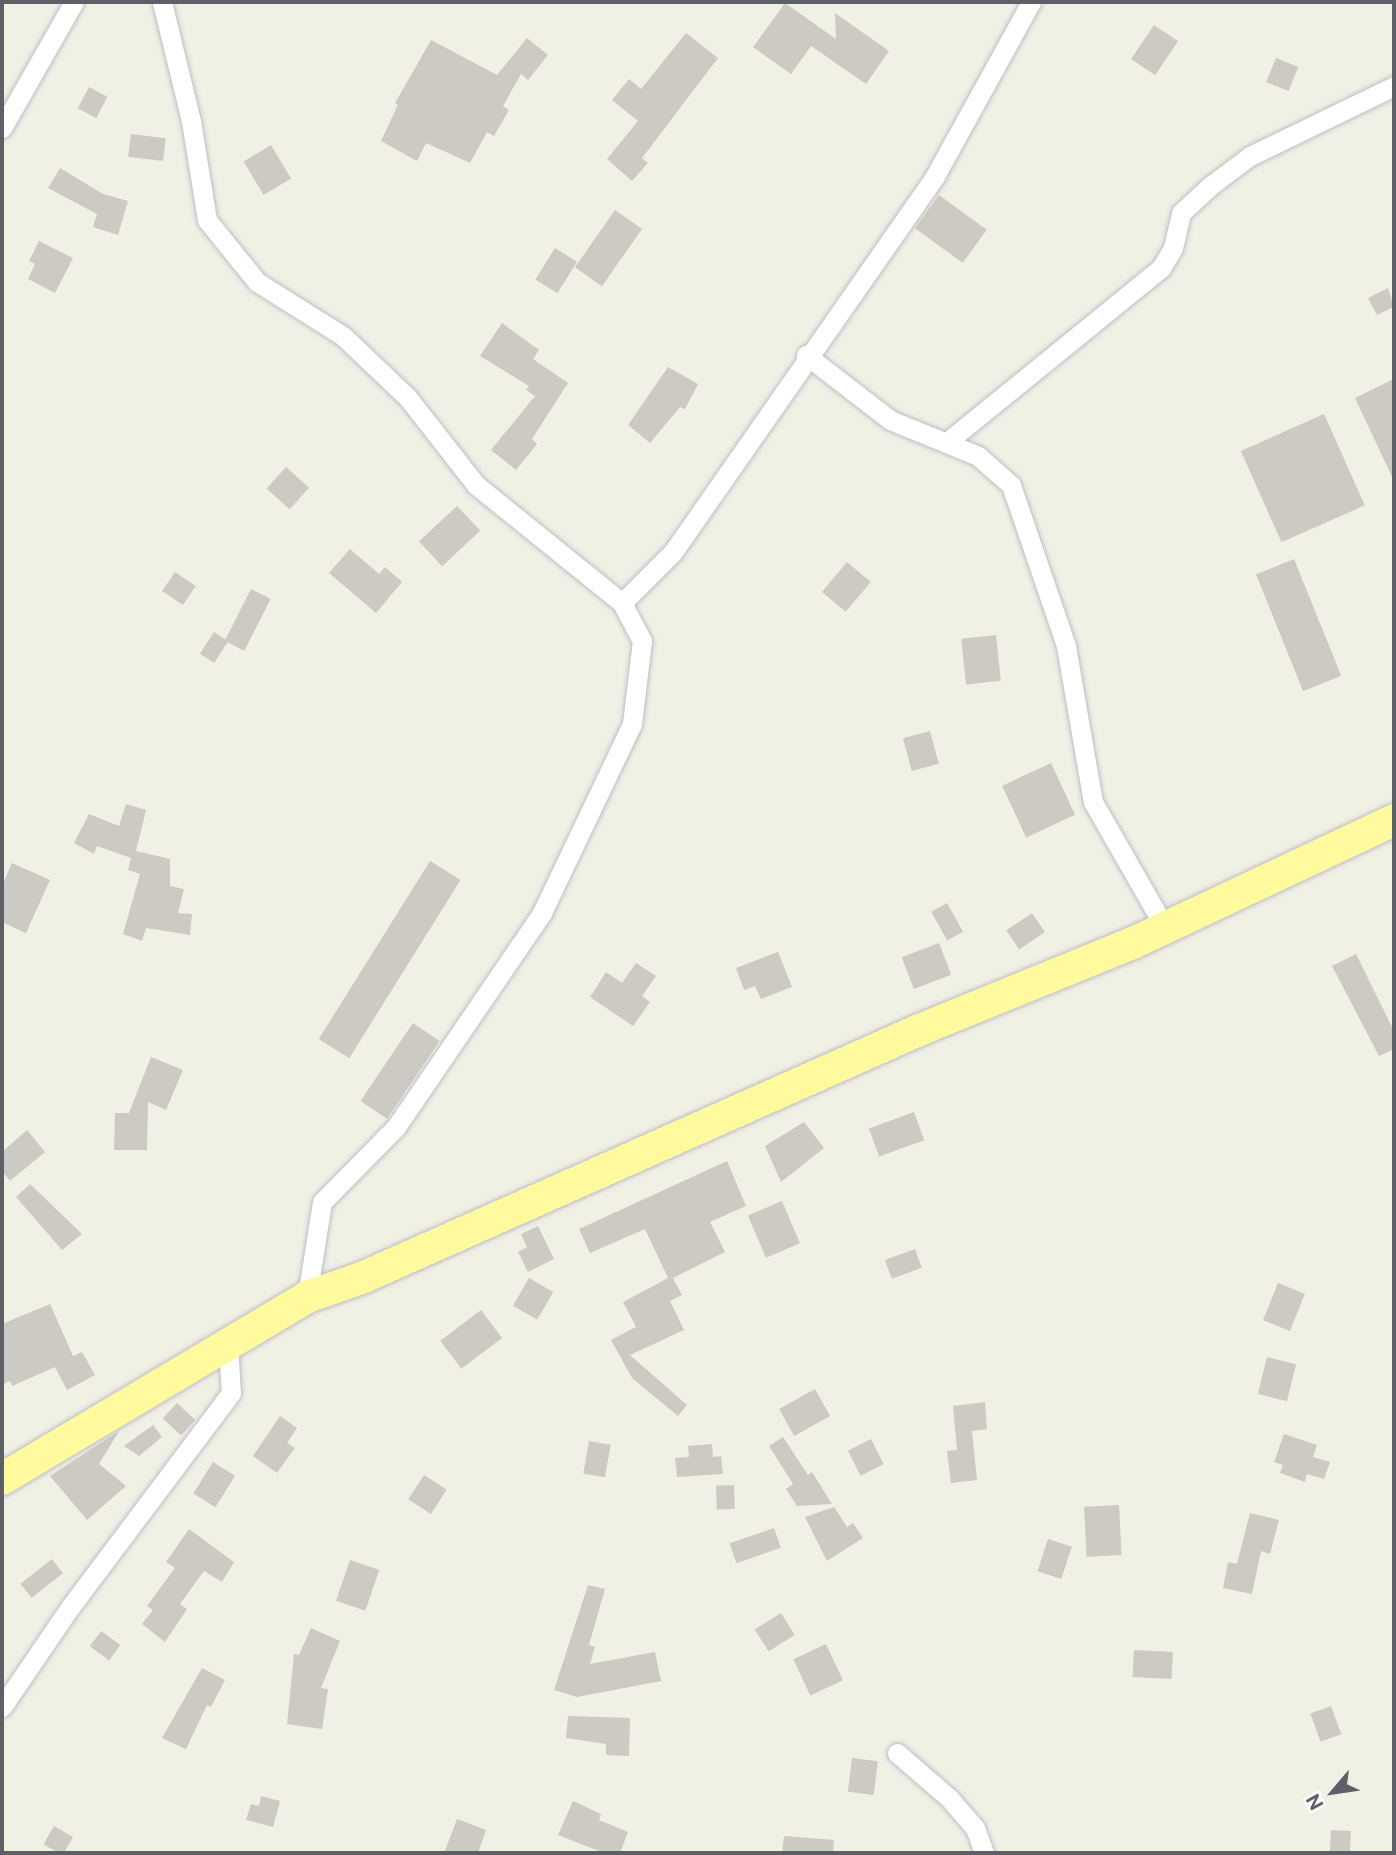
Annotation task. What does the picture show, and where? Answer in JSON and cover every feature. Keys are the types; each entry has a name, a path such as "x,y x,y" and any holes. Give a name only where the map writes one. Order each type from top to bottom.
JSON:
{"highway":[{"path":"2,1479 307,1297 364,1277 917,1031 1164,926 1394,820"}],"street":[{"path":"2,128 74,2"},
{"path":"162,2 191,121 207,220 257,282 343,337 408,398 476,485 622,603 642,641 632,724 542,913 396,1127 322,1202 307,1297"},
{"path":"622,603 673,552 806,355 935,176 1031,2"},
{"path":"947,442 1161,268 1173,248 1181,214 1210,186 1250,156 1341,116 1394,86"},
{"path":"806,355 890,420 978,456 1011,485 1066,646 1093,802 1164,926"},
{"path":"2,1707 71,1606 231,1393 229,1345"},
{"path":"897,1753 949,1798 975,1828 984,1853"}],"building":[{"path":"785,3 836,39 835,13 889,51 866,84 811,46 791,74 753,47"},
{"path":"1154,25 1178,41 1155,75 1131,59"},
{"path":"686,33 718,58 642,158 648,163 632,181 607,159 638,121 612,100 629,79 641,89"},
{"path":"527,38 548,55 528,80 521,74 503,106 509,110 494,136 487,132 470,163 426,143 417,161 381,141 398,105 395,103 431,40 497,75"},
{"path":"1276,58 1298,67 1289,91 1266,82"},
{"path":"89,87 108,97 96,118 78,108"},
{"path":"131,134 166,138 163,161 128,157"},
{"path":"271,145 291,178 264,195 244,161"},
{"path":"60,168 103,194 128,201 118,235 93,227 97,214 48,188"},
{"path":"939,195 987,230 963,263 915,228"},
{"path":"615,210 642,229 602,286 575,267"},
{"path":"39,241 73,258 55,293 28,279 35,264 29,261"},
{"path":"555,248 577,262 557,293 535,279"},
{"path":"1388,288 1394,307 1377,315 1368,298"},
{"path":"502,323 539,350 533,359 568,383 532,439 537,444 516,470 491,450 535,396 526,390 529,386 480,356"},
{"path":"668,367 698,384 685,409 680,407 650,443 628,425"},
{"path":"1394,379 1394,481 1355,398"},
{"path":"1324,414 1365,505 1282,542 1241,451"},
{"path":"286,467 309,488 290,509 267,489"},
{"path":"457,506 480,531 442,566 419,541"},
{"path":"350,549 379,574 385,567 402,582 376,613 329,573"},
{"path":"1294,559 1341,676 1303,691 1256,574"},
{"path":"847,562 871,582 846,612 822,592"},
{"path":"175,572 196,586 183,605 162,591"},
{"path":"251,589 271,599 244,651 225,641"},
{"path":"214,632 228,641 214,663 200,654"},
{"path":"996,635 1001,681 966,684 961,639"},
{"path":"930,731 939,764 912,771 903,738"},
{"path":"1051,763 1075,815 1026,837 1002,786"},
{"path":"126,804 146,810 136,851 170,859 170,886 184,889 178,913 192,914 190,935 146,928 142,941 123,934 140,874 128,870 131,858 97,846 94,854 74,843 89,814 119,826"},
{"path":"430,861 461,880 349,1058 319,1039"},
{"path":"12,863 50,880 26,933 2,922 2,886"},
{"path":"947,903 963,932 947,941 931,912"},
{"path":"1032,913 1045,932 1019,949 1006,930"},
{"path":"939,943 951,975 914,989 902,957"},
{"path":"778,952 792,987 761,999 755,986 744,990 736,968"},
{"path":"1356,954 1394,1031 1394,1049 1379,1056 1332,966"},
{"path":"636,963 656,976 642,996 650,1002 633,1026 590,997 606,972 622,983"},
{"path":"413,1023 440,1041 387,1119 360,1101"},
{"path":"151,1057 183,1070 166,1110 148,1102 147,1150 114,1150 115,1113 129,1113"},
{"path":"914,1112 924,1140 879,1157 869,1128"},
{"path":"804,1122 824,1148 781,1182 765,1146"},
{"path":"27,1130 45,1152 10,1181 2,1171 2,1152"},
{"path":"727,1161 746,1206 710,1222 725,1252 673,1278 682,1295 670,1301 684,1330 630,1355 687,1405 678,1416 632,1378 611,1340 636,1327 623,1302 668,1278 645,1229 590,1253 579,1229"},
{"path":"30,1184 82,1234 62,1250 16,1197"},
{"path":"782,1201 800,1243 766,1258 748,1215"},
{"path":"538,1226 554,1259 528,1272 518,1252 527,1247 521,1234"},
{"path":"915,1249 922,1268 892,1279 885,1260"},
{"path":"529,1278 553,1292 537,1320 513,1306"},
{"path":"1278,1283 1305,1294 1290,1331 1263,1320"},
{"path":"50,1304 73,1356 82,1352 95,1375 67,1390 55,1367 12,1386 10,1381 2,1385 2,1324"},
{"path":"481,1310 502,1338 461,1369 440,1341"},
{"path":"1267,1357 1296,1364 1287,1401 1258,1394"},
{"path":"815,1389 830,1416 794,1436 779,1409"},
{"path":"985,1402 987,1429 972,1431 977,1480 951,1483 947,1451 957,1450 953,1406"},
{"path":"177,1403 195,1420 181,1435 163,1418"},
{"path":"280,1416 297,1428 287,1443 295,1448 277,1473 253,1456"},
{"path":"153,1425 162,1437 139,1456 124,1446"},
{"path":"119,1431 99,1464 126,1486 87,1520 50,1476"},
{"path":"1284,1434 1317,1445 1313,1457 1330,1462 1324,1479 1307,1474 1305,1482 1280,1473 1283,1465 1274,1462"},
{"path":"783,1437 808,1475 812,1472 832,1504 797,1506 786,1489 793,1484 769,1446"},
{"path":"871,1439 884,1464 861,1476 848,1451"},
{"path":"589,1441 611,1445 605,1477 583,1473"},
{"path":"712,1444 713,1457 721,1456 723,1474 677,1477 675,1458 689,1457 688,1446"},
{"path":"213,1462 235,1476 215,1507 193,1493"},
{"path":"424,1475 447,1490 431,1514 408,1499"},
{"path":"734,1485 735,1509 717,1510 716,1486"},
{"path":"1119,1505 1122,1555 1087,1557 1084,1507"},
{"path":"834,1507 847,1527 853,1523 863,1538 827,1561 805,1517"},
{"path":"1250,1513 1279,1520 1270,1554 1261,1551 1252,1594 1223,1588 1228,1562 1237,1564"},
{"path":"774,1528 781,1548 736,1563 730,1543"},
{"path":"189,1529 234,1562 222,1582 204,1571 180,1604 187,1609 165,1642 142,1624 153,1610 147,1606 175,1568 166,1562"},
{"path":"1048,1539 1072,1547 1061,1579 1037,1571"},
{"path":"52,1559 63,1573 32,1598 20,1584"},
{"path":"350,1560 379,1570 365,1611 336,1601"},
{"path":"588,1585 605,1589 589,1645 595,1647 590,1664 655,1652 661,1681 577,1697 554,1690"},
{"path":"781,1613 795,1635 768,1651 755,1629"},
{"path":"311,1628 340,1641 321,1688 328,1689 322,1729 287,1724 294,1654 299,1655"},
{"path":"101,1631 120,1645 109,1660 90,1646"},
{"path":"826,1644 843,1680 810,1695 793,1659"},
{"path":"1134,1650 1173,1652 1172,1679 1133,1677"},
{"path":"202,1668 225,1680 211,1707 207,1705 186,1749 162,1738"},
{"path":"1331,1706 1341,1734 1321,1742 1310,1714"},
{"path":"568,1716 630,1718 629,1756 606,1755 606,1744 566,1738"},
{"path":"852,1758 878,1761 874,1795 848,1792"},
{"path":"261,1796 280,1801 273,1827 246,1820 251,1804 259,1806"},
{"path":"573,1801 601,1814 599,1820 628,1832 620,1853 604,1853 558,1835"},
{"path":"457,1819 486,1830 478,1853 444,1853"},
{"path":"54,1826 73,1837 64,1853 44,1844"},
{"path":"1331,1830 1351,1831 1350,1853 1330,1853"},
{"path":"784,1836 834,1840 833,1853 782,1853"}]}
